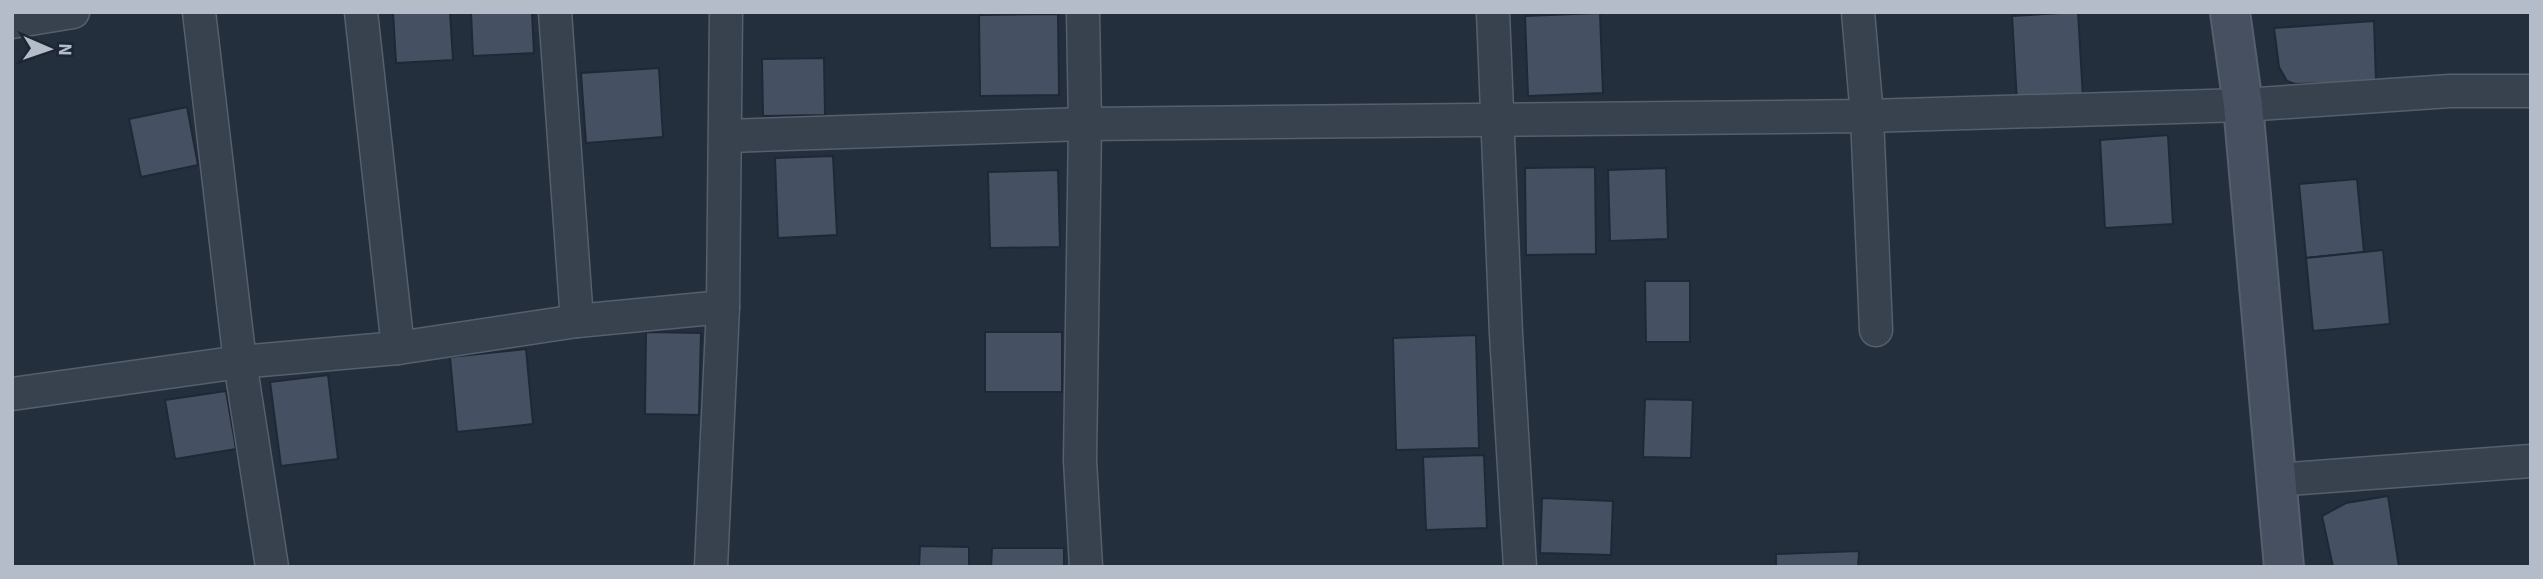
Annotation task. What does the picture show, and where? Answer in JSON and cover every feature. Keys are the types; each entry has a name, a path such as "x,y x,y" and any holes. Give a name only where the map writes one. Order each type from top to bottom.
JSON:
{"street":[{"path":"12,22 73,12"},
{"path":"199,12 240,362 272,567"},
{"path":"361,12 398,348"},
{"path":"555,12 577,321"},
{"path":"711,567 723,307 726,12"},
{"path":"1083,12 1080,460 1086,567"},
{"path":"1493,12 1506,334 1520,567"},
{"path":"1858,12 1867,117 1877,330"},
{"path":"2230,12 2242,106 2284,567"},
{"path":"726,136 1084,124 1867,117 2242,106 2451,90 2531,91"},
{"path":"12,394 240,362 398,348 577,321 723,307"},
{"path":"2276,480 2531,461"}],"building":[{"path":"393,12 450,12 453,60 396,63"},
{"path":"471,12 532,12 534,53 473,56"},
{"path":"2078,12 2083,98 2017,102 2012,16"},
{"path":"1600,13 1603,93 1528,96 1525,16"},
{"path":"1058,14 1059,95 980,96 979,15"},
{"path":"2374,21 2376,82 2295,84 2287,81 2279,67 2274,28"},
{"path":"824,58 825,115 763,116 762,59"},
{"path":"659,68 663,137 586,143 581,73"},
{"path":"187,107 198,165 141,177 129,119"},
{"path":"2168,135 2173,224 2105,228 2100,140"},
{"path":"833,156 837,235 778,238 775,158"},
{"path":"1595,167 1596,254 1526,255 1525,168"},
{"path":"1666,168 1668,239 1610,241 1608,170"},
{"path":"1058,170 1060,247 990,248 988,172"},
{"path":"2357,179 2364,252 2306,258 2299,184"},
{"path":"2383,250 2390,324 2313,331 2306,258"},
{"path":"1645,281 1690,281 1690,342 1646,342"},
{"path":"646,332 701,333 699,415 645,414"},
{"path":"985,332 1062,332 1062,392 985,392"},
{"path":"1476,335 1479,448 1396,450 1393,338"},
{"path":"526,349 533,424 457,432 450,357"},
{"path":"328,375 338,459 281,466 270,382"},
{"path":"226,391 236,449 175,459 165,400"},
{"path":"1645,399 1693,400 1691,458 1643,457"},
{"path":"1484,455 1487,528 1426,530 1423,457"},
{"path":"2388,496 2399,567 2333,567 2322,516 2346,503"},
{"path":"1542,498 1613,501 1611,555 1540,553"},
{"path":"920,546 969,547 969,567 919,567"},
{"path":"992,548 1064,548 1064,567 991,567"},
{"path":"1859,551 1858,567 1776,567 1776,554"}]}
